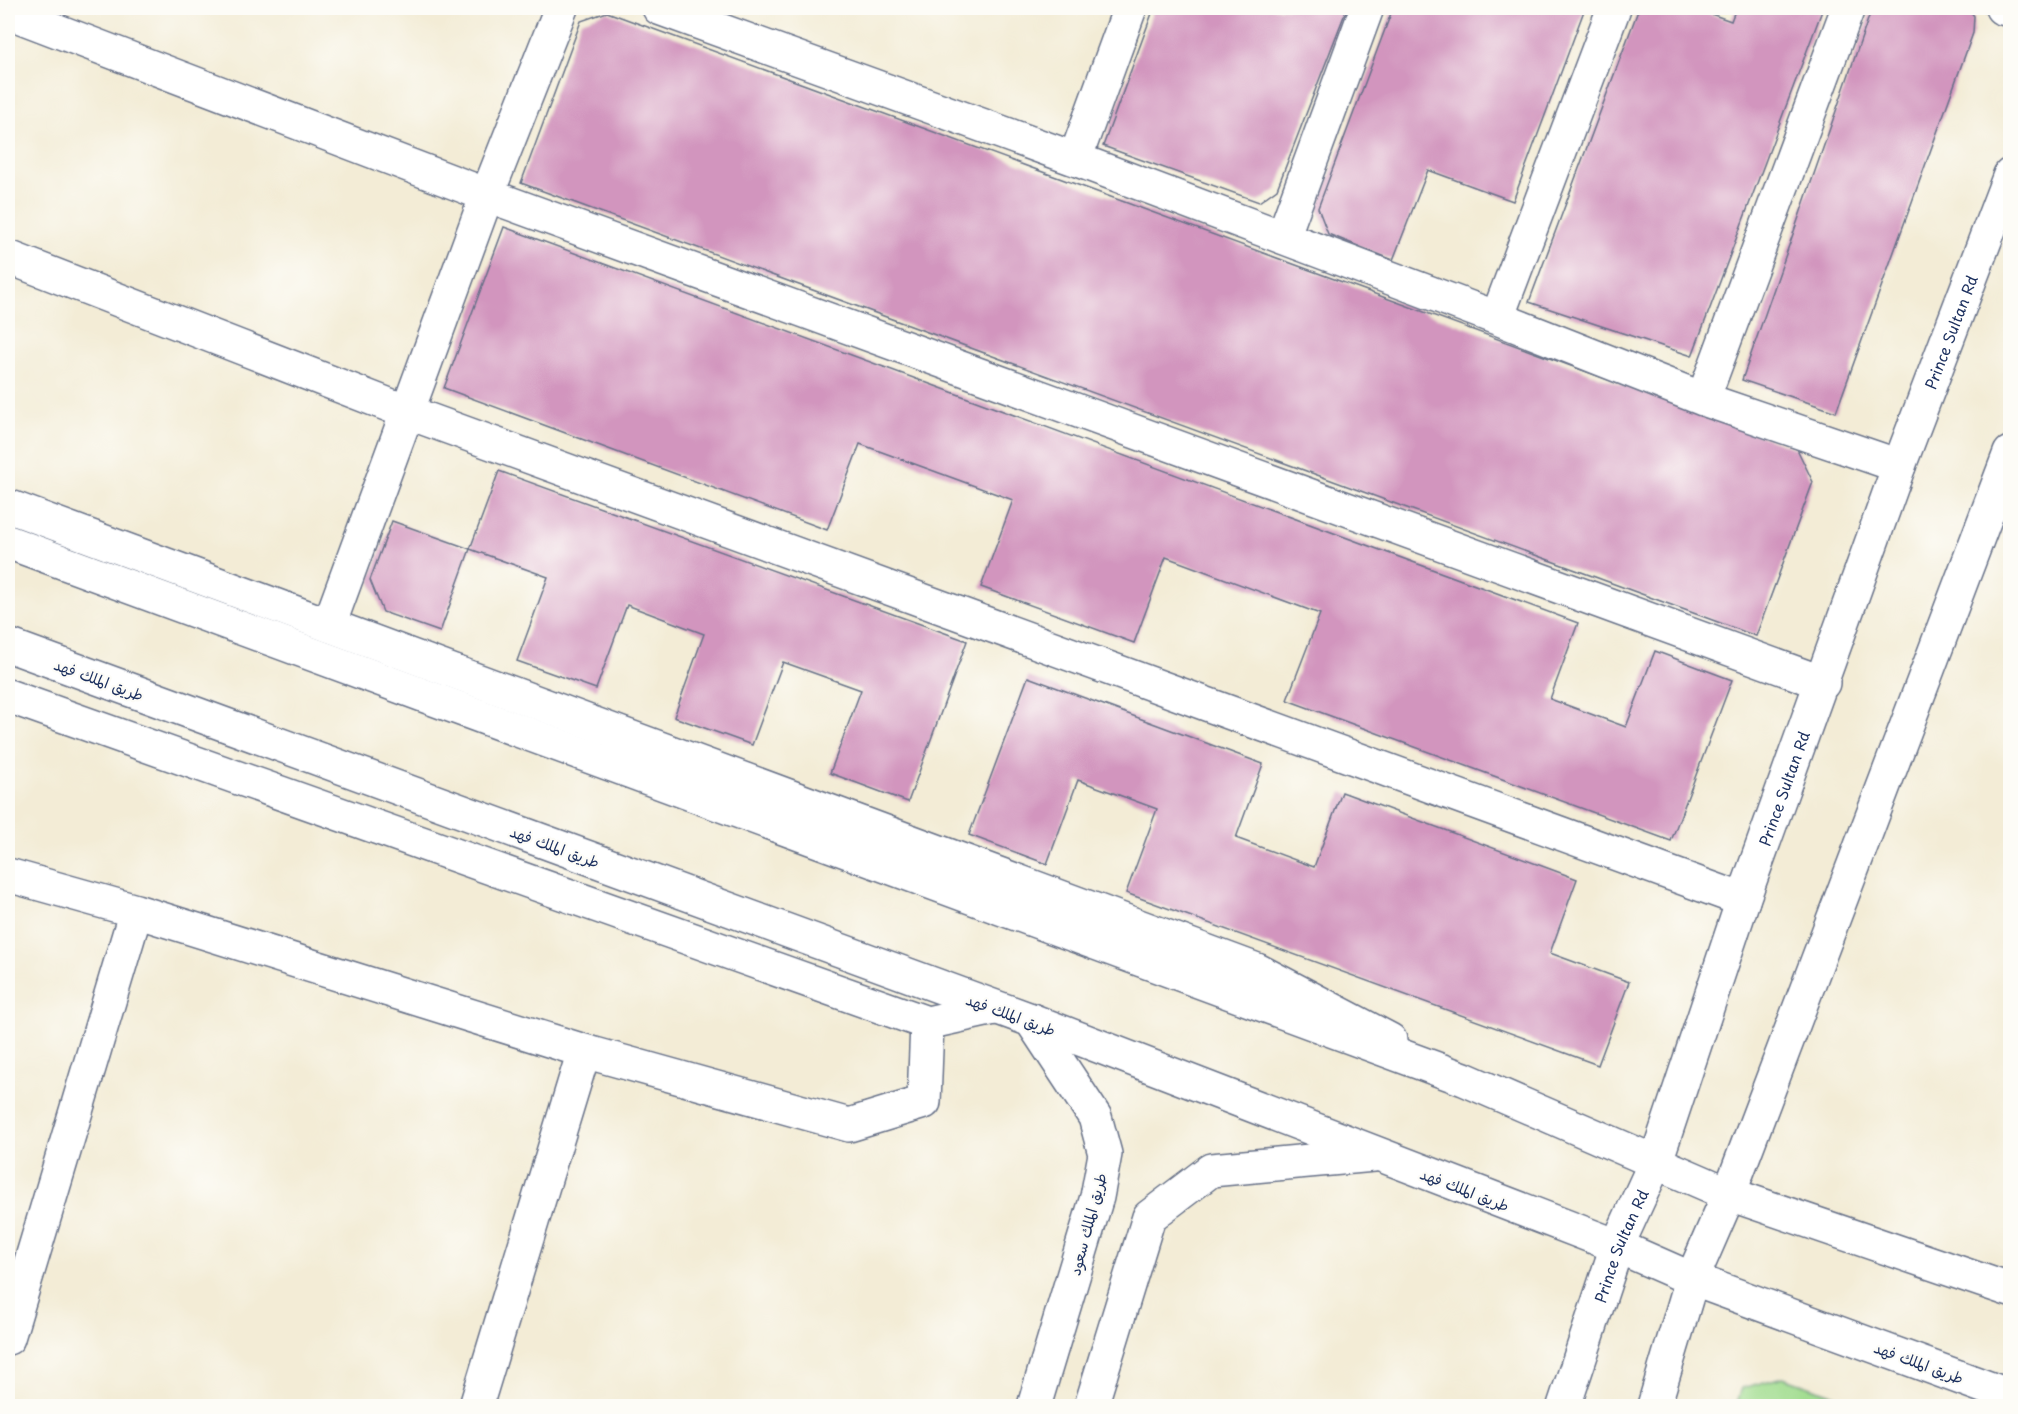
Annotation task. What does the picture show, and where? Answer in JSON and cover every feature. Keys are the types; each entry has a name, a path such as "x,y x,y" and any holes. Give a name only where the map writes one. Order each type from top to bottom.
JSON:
{"main road":[{"path":"329,625 487,195 561,8"},
{"path":"660,8 1075,159 1497,318 1703,399 1899,466"},
{"path":"1075,159 1130,8"},
{"path":"1283,237 1367,8"},
{"path":"1497,318 1614,8"},
{"path":"1703,399 1848,8"},
{"path":"2002,8 2010,10"},
{"path":"8,12 487,195 1823,683"},
{"name":"Prince Sultan Rd","path":"1564,1407 1617,1246 1656,1161 1743,900 1823,683 1899,466 2010,175"},
{"path":"8,257 407,412 1743,900"},
{"path":"1654,1407 1692,1279 1729,1194 2010,453"},
{"path":"8,506 1257,970 1464,1079"},
{"path":"8,542 1464,1079 1729,1194 2010,1290"},
{"name":"طريق الملك فهد","path":"8,645 1031,1020 1374,1155 1617,1246 1692,1279 2010,1396"},
{"path":"8,696 927,1023 995,1008"},
{"path":"8,875 136,911 584,1051 849,1125 924,1102 927,1023"},
{"path":"8,1338 136,911"},
{"name":"طريق الملك سعود","path":"1031,1020 1095,1117 1105,1154 1097,1197 1034,1407"},
{"path":"476,1407 584,1051"},
{"path":"1091,1407 1149,1217 1212,1170 1374,1155"}],"green space":[{"path":"1783,1377 1866,1406 1736,1406 1742,1388"}],"building":[{"path":"1154,8 1347,8 1277,189 1259,202 1103,146"},
{"path":"1393,8 1585,8 1513,201 1428,170 1393,260 1328,234 1318,208"},
{"path":"1639,8 1694,8 1731,21 1736,8 1823,8 1692,356 1529,302"},
{"path":"1872,8 1968,8 1974,16 1973,33 1836,412 1742,380"},
{"path":"607,12 1797,449 1813,482 1756,636 521,183 581,21"},
{"path":"504,227 1578,623 1550,699 1626,727 1655,651 1732,680 1671,841 1287,700 1320,614 1166,557 1134,643 981,587 1013,500 860,444 827,530 444,388"},
{"path":"499,471 967,641 908,802 830,773 861,690 783,662 752,745 674,717 704,634 627,605 596,689 517,661 548,577 470,549"},
{"path":"392,521 470,549 440,632 383,612 370,580"},
{"path":"1028,677 1263,764 1236,838 1314,867 1342,792 1577,879 1550,953 1629,982 1598,1065 1126,893 1157,809 1078,780 1047,864 969,835"}]}
